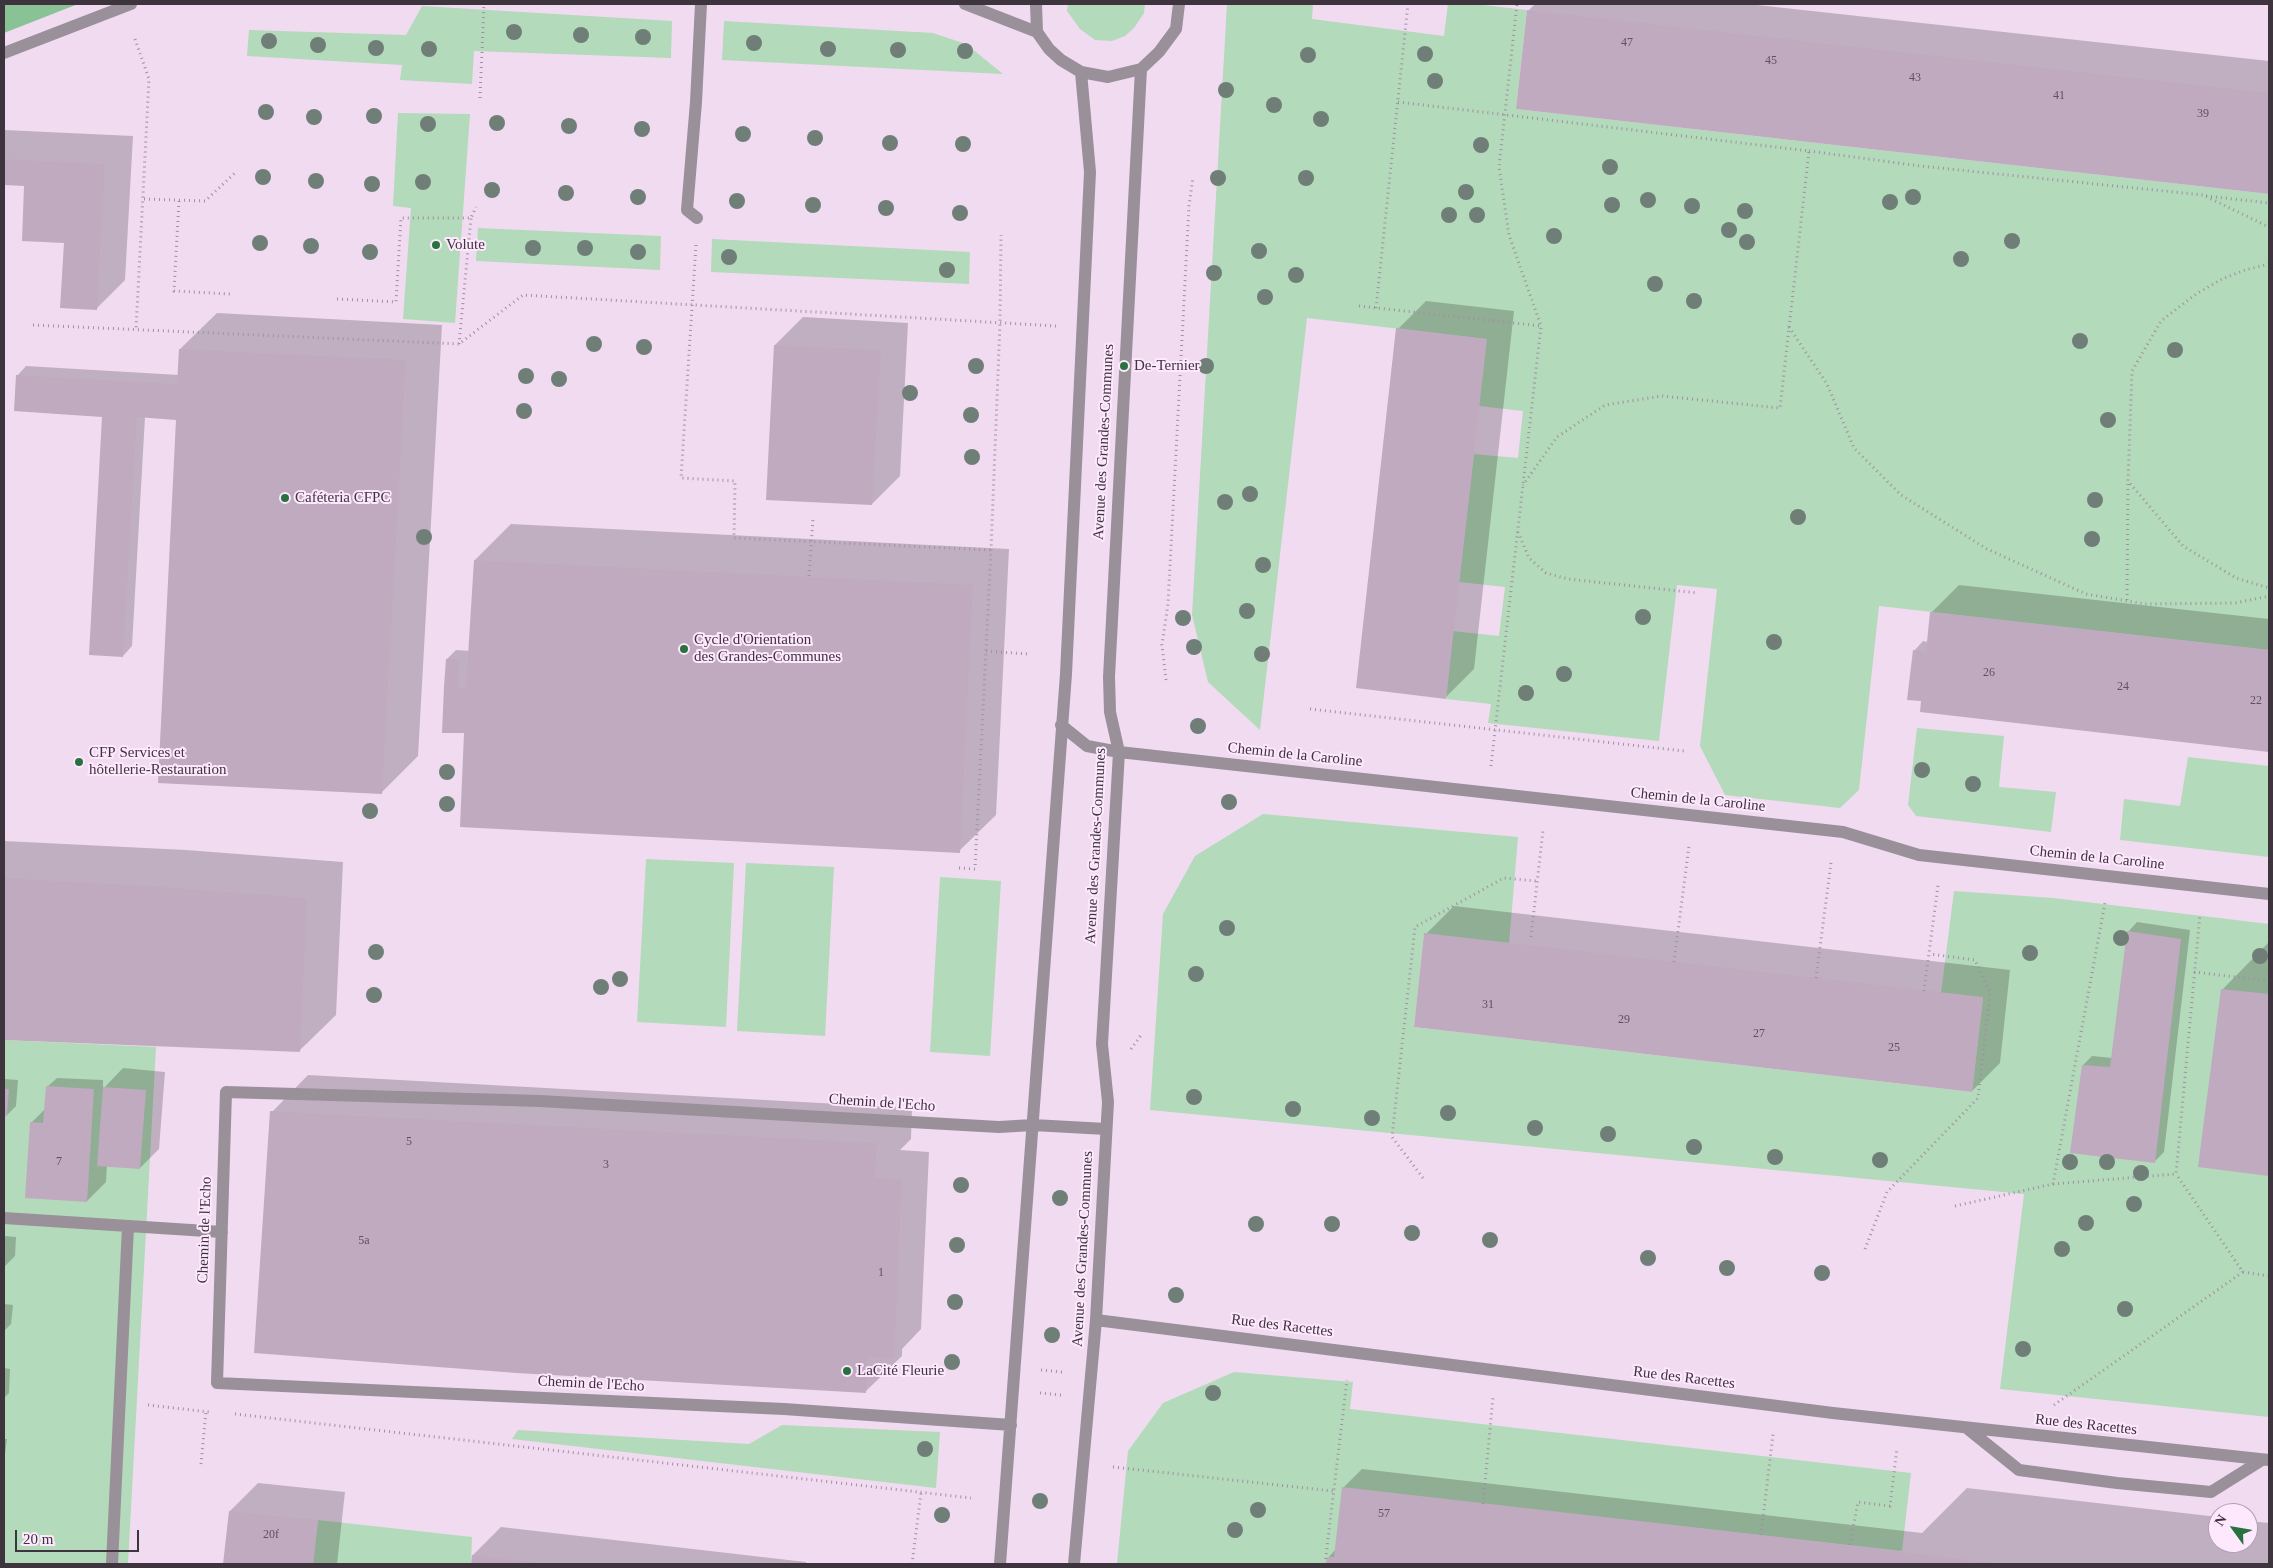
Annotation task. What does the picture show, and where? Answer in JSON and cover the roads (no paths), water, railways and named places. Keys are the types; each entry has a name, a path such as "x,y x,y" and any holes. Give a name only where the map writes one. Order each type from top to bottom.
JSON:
{"street":[{"path":"4,54 130,4"},
{"path":"697,218 687,210 696,102 701,4"},
{"path":"965,4 1036,32 1049,49 1061,60 1081,72 1108,77 1141,69 1159,52 1176,29 1179,4"},
{"path":"1036,4 1036,32"},
{"name":"Avenue des Grandes-Communes","path":"1074,1564 1096,1320 1108,1102 1102,1044 1119,752 1110,712 1108,677 1141,69"},
{"name":"Avenue des Grandes-Communes","path":"1000,1564 1033,1125 1060,725 1066,674 1090,172 1081,72"},
{"name":"Chemin de la Caroline","path":"1060,725 1087,746 1119,752 1843,832 1919,855 2269,894"},
{"name":"Chemin de l'Echo","path":"1011,1424 784,1409 217,1382 226,1092 540,1101 999,1127 1033,1125"},
{"path":"1033,1125 1106,1129"},
{"path":"4,1218 222,1232"},
{"path":"112,1564 128,1226"},
{"name":"Rue des Racettes","path":"1096,1320 1794,1408 2266,1460"},
{"path":"1967,1428 2019,1470 2116,1489 2211,1492 2266,1460"}],"place":[{"name":"Volute","path":"436,245"},
{"name":"De-Ternier","path":"1124,366"},
{"name":"Caféteria CFPC","path":"285,498"},
{"name":"Cycle d'Orientation des Grandes-Communes","path":"684,649"},
{"name":"CFP Services et hôtellerie-Restauration","path":"79,762"},
{"name":"LaCité Fleurie","path":"847,1371"}]}
